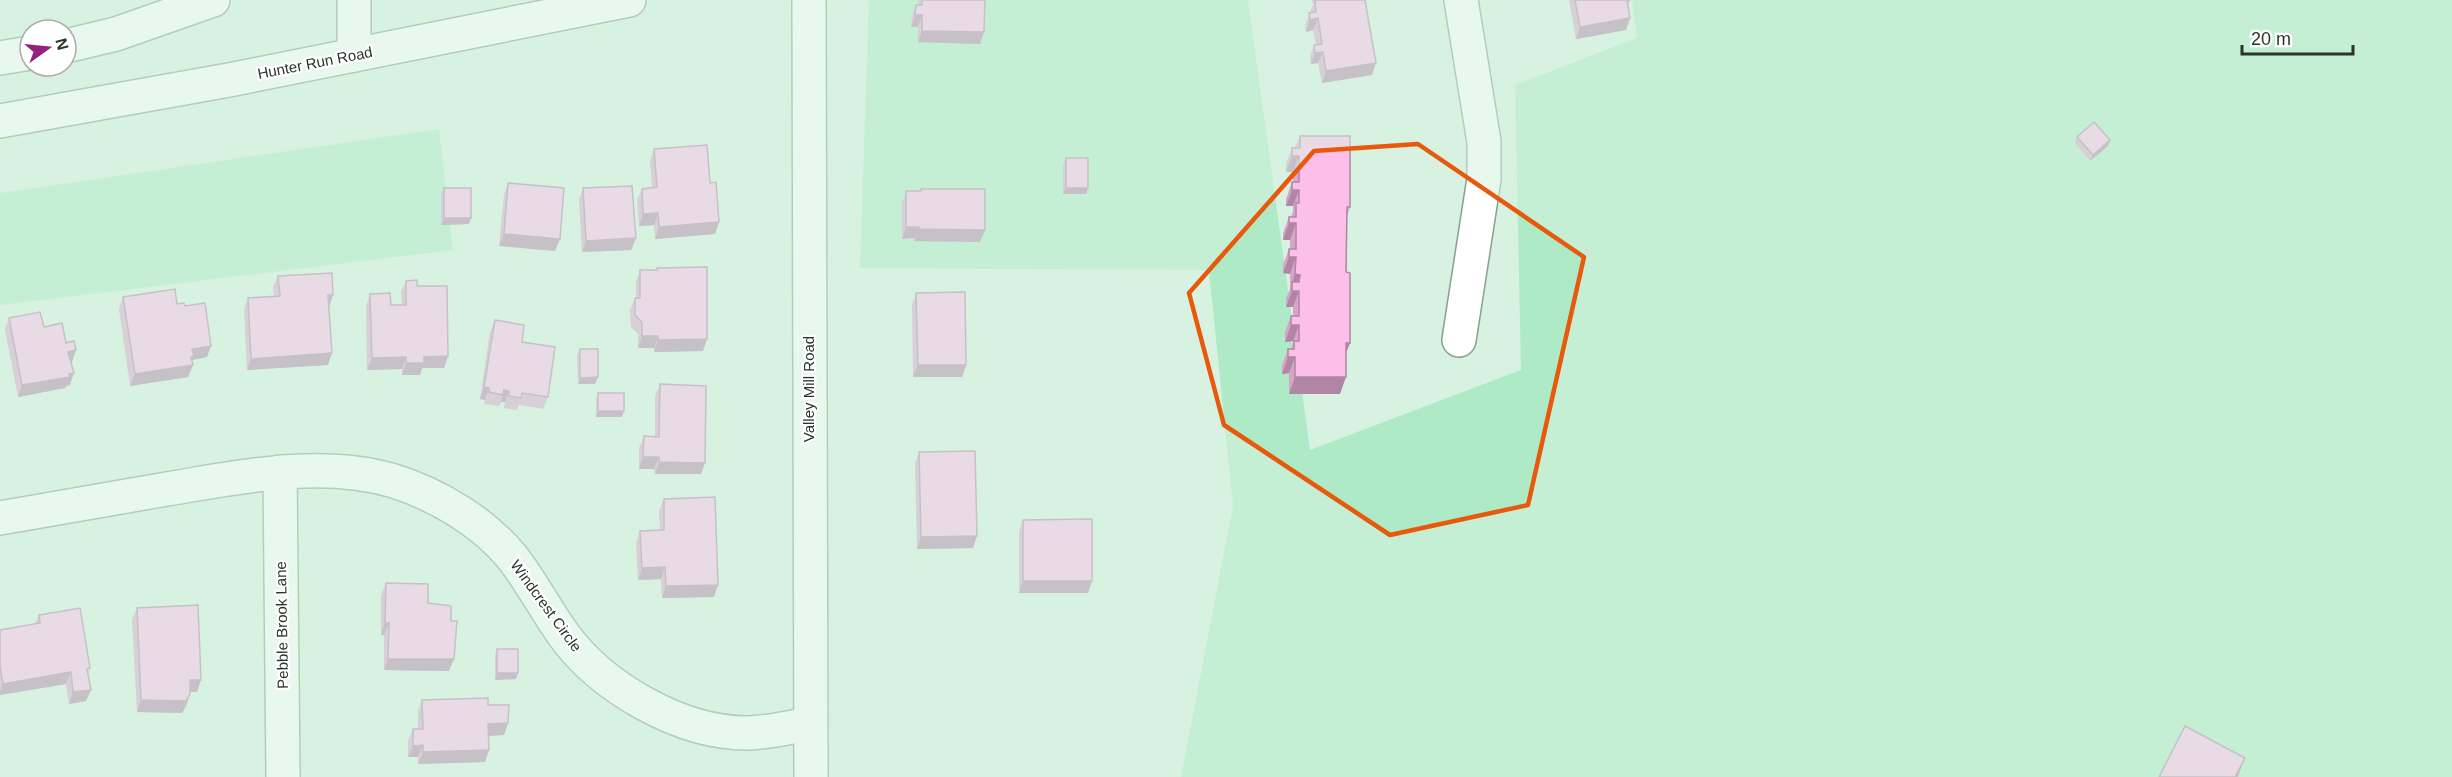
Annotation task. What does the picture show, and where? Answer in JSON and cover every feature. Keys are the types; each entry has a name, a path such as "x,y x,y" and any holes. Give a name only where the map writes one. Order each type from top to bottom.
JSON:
{"street":[{"path":"78,43 116,34 213,0"},
{"path":"354,0 354,55"},
{"name":"Hunter Run Road","path":"0,121 229,80 629,0"},
{"name":"Valley Mill Road","path":"809,0 811,777"},
{"path":"1460,340 1484,179 1484,142 1461,0"},
{"path":"0,58 18,55"},
{"name":"Windcrest Circle","path":"0,518 280,472 348,472 393,481 437,498 477,524 511,556 563,634 588,662 624,692 665,714 710,728 747,733 810,724"},
{"name":"Pebble Brook Lane","path":"280,472 283,777"}],"highlighted area":[{"path":"1418,144 1584,257 1528,505 1390,535 1224,425 1189,293 1314,151"}],"green space":[{"path":"869,0 1248,0 1310,450 1521,370 1515,85 1637,38 1632,0 2452,0 2452,777 1181,777 1233,506 1209,270 860,268"},
{"path":"439,129 453,250 0,305 0,193"}],"building":[{"path":"922,0 985,0 984,32 922,31 922,15 915,15 916,5 922,5"},
{"path":"1315,0 1365,0 1376,63 1326,71 1323,52 1315,53 1314,45 1322,44 1318,18 1310,20 1309,13 1316,12"},
{"path":"1575,0 1630,0 1627,1 1630,18 1580,27"},
{"path":"2094,122 2110,140 2093,155 2077,137"},
{"path":"1300,136 1350,136 1350,207 1347,207 1346,272 1350,273 1350,343 1346,343 1346,377 1295,377 1295,357 1288,357 1288,349 1294,349 1294,341 1299,341 1299,325 1291,325 1291,316 1299,316 1299,291 1292,291 1292,282 1299,282 1300,275 1295,274 1296,257 1289,257 1289,249 1296,249 1296,223 1289,223 1289,217 1296,217 1296,203 1299,203 1299,190 1292,190 1292,182 1299,182 1299,156 1292,156 1292,148 1300,148"},
{"path":"707,145 710,183 716,182 719,222 659,227 658,213 643,214 642,189 657,187 654,149"},
{"path":"1066,158 1088,158 1088,188 1066,188"},
{"path":"508,183 564,188 560,239 504,234"},
{"path":"632,186 636,238 586,241 583,188"},
{"path":"444,188 471,188 471,218 444,218"},
{"path":"921,189 985,189 985,230 906,227 906,191 921,191"},
{"path":"707,267 707,339 658,340 658,336 642,336 642,322 635,315 635,298 640,298 640,270"},
{"path":"332,273 333,295 328,295 332,353 251,359 248,298 280,296 278,276"},
{"path":"417,280 417,286 447,286 448,356 424,357 424,363 406,363 406,357 372,358 370,294 390,293 391,305 406,305 406,281"},
{"path":"175,289 177,304 184,303 185,306 205,303 211,346 192,349 193,365 135,374 123,297"},
{"path":"965,292 966,365 918,365 916,293"},
{"path":"40,312 44,327 62,323 66,343 74,341 76,350 68,352 74,373 69,374 70,377 22,385 9,318"},
{"path":"495,320 524,325 522,342 555,347 548,397 522,393 521,398 509,396 509,391 504,390 503,395 489,392 489,388 484,387"},
{"path":"580,349 598,349 598,377 580,378"},
{"path":"660,384 706,386 705,463 659,462 659,457 643,457 644,436 659,437"},
{"path":"598,393 624,393 624,411 598,411"},
{"path":"975,451 977,536 921,537 919,452"},
{"path":"715,497 718,585 666,586 665,567 642,568 640,531 664,530 664,499"},
{"path":"1092,519 1092,581 1023,581 1023,520"},
{"path":"386,583 428,584 428,603 451,606 451,621 457,621 454,659 388,659 389,623 385,623"},
{"path":"198,605 201,680 190,680 190,694 186,701 141,700 137,608"},
{"path":"80,608 90,668 87,669 91,690 73,692 71,672 3,684 0,666 0,630 40,623 39,615"},
{"path":"497,649 518,649 518,673 497,673"},
{"path":"488,698 488,705 509,705 508,723 488,724 489,750 423,752 423,745 413,746 413,729 423,729 422,700"},
{"path":"2185,726 2245,758 2235,777 2159,777"}]}
